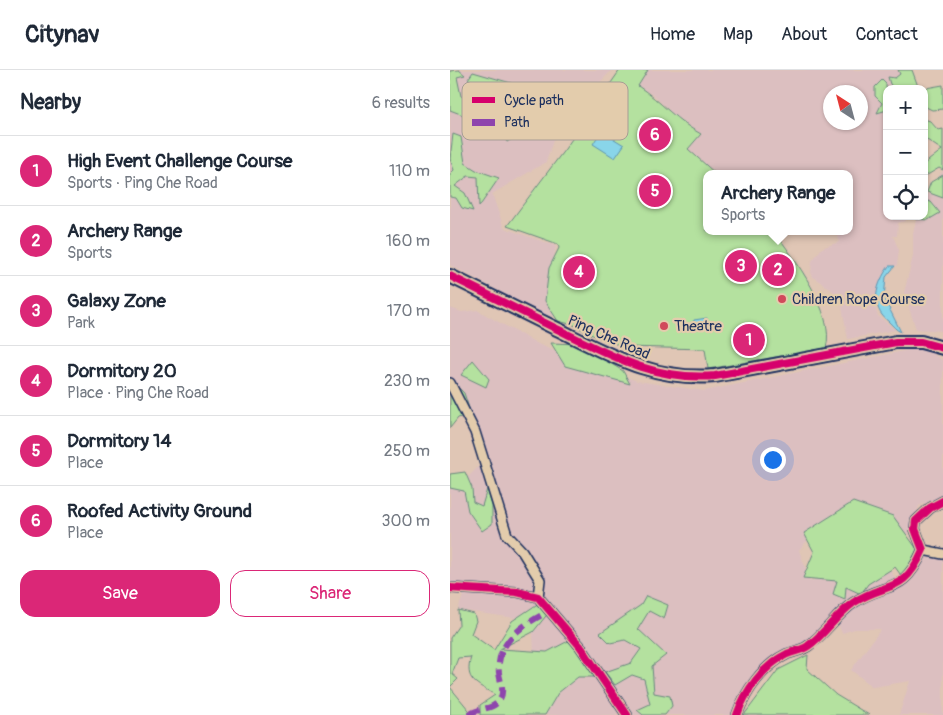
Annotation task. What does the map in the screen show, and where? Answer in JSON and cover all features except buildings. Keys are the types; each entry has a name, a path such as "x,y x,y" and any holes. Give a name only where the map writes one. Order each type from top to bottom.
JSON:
{"street":[{"name":"Ping Che Road","path":"450,276 624,362 665,374 695,377 715,376 896,342 915,341 943,348"},
{"path":"450,383 475,432 507,535 522,551 540,580 538,597"},
{"path":"737,715 743,698 768,669 788,654 807,647 852,604 862,598 898,584 907,578 923,550 916,528 916,521 930,508 943,501"},
{"path":"923,550 943,554"},
{"path":"450,588 517,592 538,597 580,646 627,715"}],"shaded area":[{"path":"450,70 612,70 600,82 462,82 462,140 553,140 546,162 492,194 504,228 556,246 546,301 555,316 544,315 450,265"},
{"path":"648,70 902,70 907,85 883,85 883,220 906,221 898,223 897,236 893,236 899,250 897,266 889,266 882,276 874,304 878,316 896,330 848,339 841,302 833,291 813,277 811,272 812,261 822,248 839,242 837,235 853,235 853,170 712,170 688,149 701,134 683,124 654,96 638,86"},
{"path":"943,170 943,331 916,329 904,293 913,256 913,233 916,220 928,220 928,194"},
{"path":"450,308 462,312 477,310 540,345 637,381 704,391 924,347 943,361 943,496 919,506 908,535 860,506 819,527 799,550 810,581 838,571 891,571 899,584 913,577 924,556 943,557 943,715 899,715 910,681 873,687 851,670 881,629 855,629 842,633 835,618 807,647 768,669 737,715 545,715 558,693 578,677 591,678 593,665 574,639 534,659 533,632 547,612 542,601 516,618 458,610 466,587 450,587 450,482 468,477 484,461 450,386"}],"green space":[{"path":"459,70 465,75 457,77 462,96 462,115 450,110 450,71"},
{"path":"620,70 648,70 638,86 684,123 701,134 688,149 712,170 703,170 703,235 777,235 802,271 819,303 825,319 826,348 708,369 705,349 624,347 590,334 574,325 558,321 545,301 549,268 559,248 558,244 507,226 571,140 628,140 628,82 612,82"},
{"path":"898,70 912,70 918,85 891,85 888,77 895,78 900,74"},
{"path":"473,72 508,82 474,82 468,79"},
{"path":"882,80 886,84 883,85 883,111 877,113 882,103 875,96 875,87"},
{"path":"943,85 943,109 932,110 928,108 928,88"},
{"path":"928,120 938,130 943,129 943,170 939,168 928,175 928,161 942,150 928,141"},
{"path":"453,134 461,137 465,163 476,170 499,178 479,207 478,177 468,176 455,186 465,193 473,211 462,208 456,198 450,197 450,174 454,170 450,159"},
{"path":"943,175 943,198 928,192 931,182"},
{"path":"928,201 931,202 940,213 928,220"},
{"path":"551,343 579,344 623,371 630,384 565,366"},
{"path":"473,360 489,379 486,387 461,375"},
{"path":"458,387 464,393 471,414 458,418 450,428 450,390"},
{"path":"465,472 472,488 473,502 482,506 487,489 492,506 492,524 482,531 468,511 464,491 450,488 450,474"},
{"path":"853,502 893,516 917,549 903,578 895,567 868,584 861,594 846,587 845,599 833,594 837,581 803,578 814,552 804,533"},
{"path":"646,596 668,605 664,619 649,611 638,629 666,655 652,666 654,693 670,696 672,706 665,715 643,715 637,710 650,704 644,679 632,675 615,685 605,672 631,663 641,649 625,640 610,643 600,633 641,605"},
{"path":"542,601 550,611 533,632 500,649 547,652 574,638 593,665 594,677 578,677 558,693 545,715 480,715 480,705 495,695 473,680 469,671 471,657 458,658 452,674 458,679 450,687 450,638 459,625 458,610 474,614 476,621 471,634 494,650 512,621"},
{"path":"808,655 807,669 836,695 869,715 744,715 778,670"},
{"path":"450,687 473,715 450,715"}],"water":[{"path":"595,140 616,140 624,145 615,158 593,144"},
{"path":"889,266 895,266 886,277 884,298 901,332 883,316 877,302 878,288"},
{"path":"707,318 704,328 691,329 694,320"}],"marked path":[{"path":"469,715 497,703 500,699 502,689 499,662 507,642 523,627 550,611"}],"cycle path":[{"path":"450,276 614,357 652,370 672,374 715,376 896,342 921,342 943,348"},
{"path":"737,715 750,688 771,665 787,654 808,646 853,603 865,596 893,586 908,575 916,565 923,550 915,529 916,521 930,508 943,501"},
{"path":"450,588 517,592 538,597 580,646 627,715"}],"place":[{"name":"Roofed Activity Ground","path":"655,135"},
{"name":"Dormitory 14","path":"655,191"},
{"name":"Galaxy Zone","path":"741,266"},
{"name":"Archery Range","path":"778,270"},
{"name":"Dormitory 20","path":"579,272"},
{"name":"Children Rope Course","path":"782,299"},
{"name":"Theatre","path":"664,326"},
{"name":"High Event Challenge Course","path":"749,340"}]}
